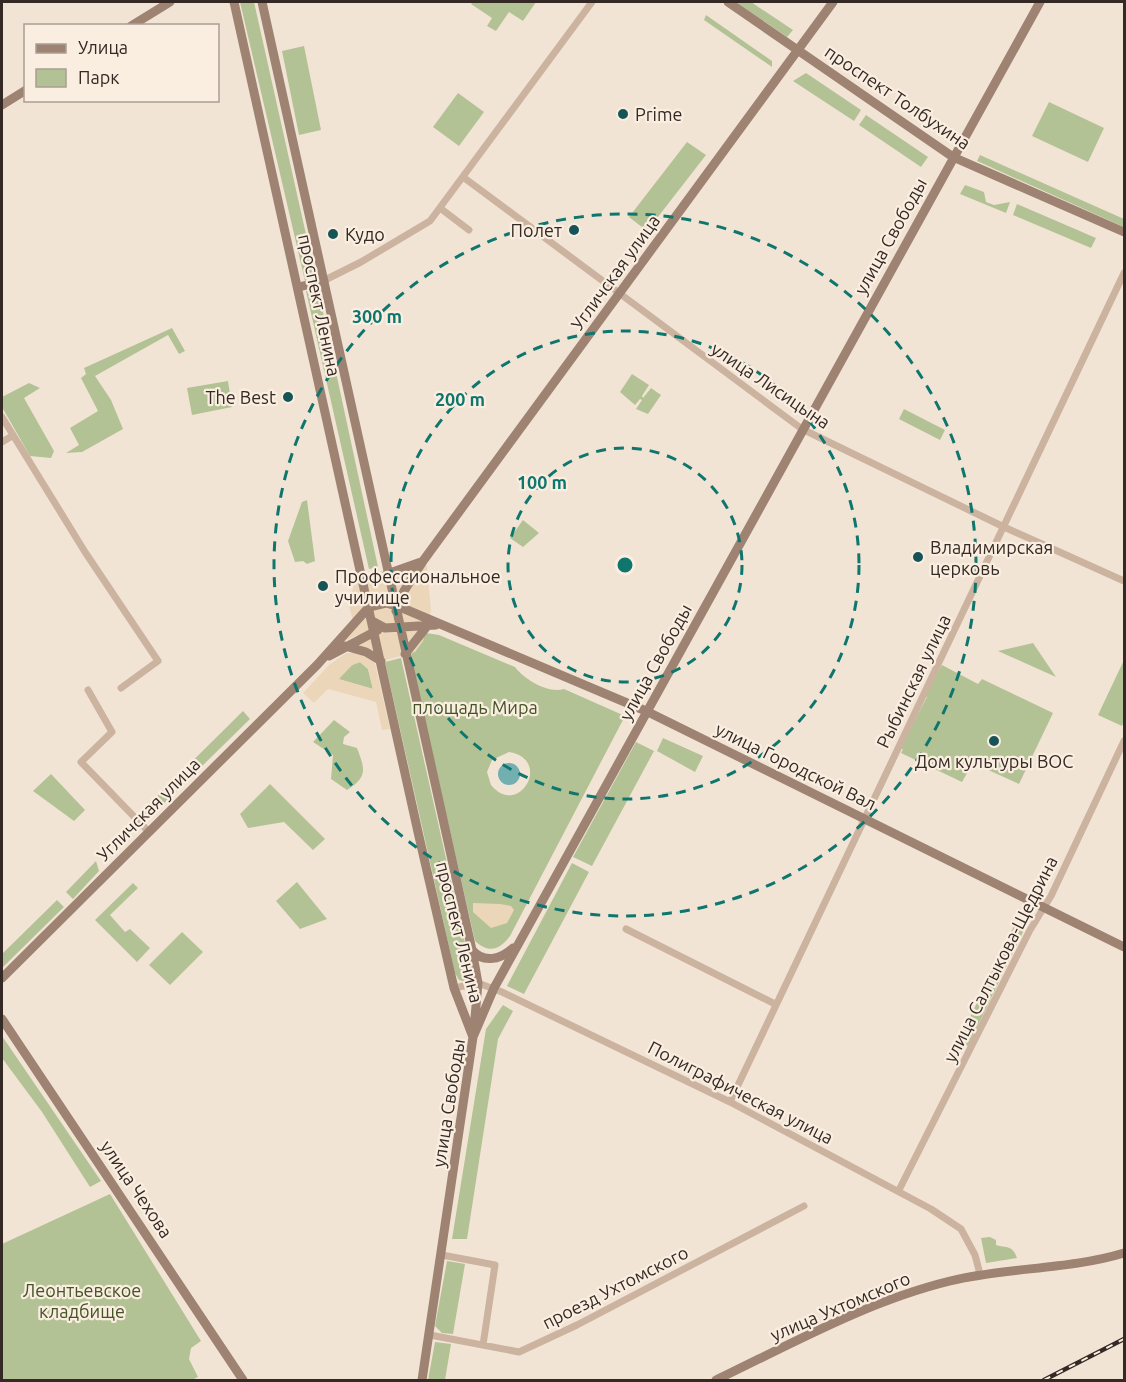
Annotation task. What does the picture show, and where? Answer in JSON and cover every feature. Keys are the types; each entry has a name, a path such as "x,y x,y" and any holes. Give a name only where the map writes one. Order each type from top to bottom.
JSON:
{"main road":[{"path":"134,24 170,2"},
{"name":"проспект Ленина","path":"234,2 454,988 473,1037"},
{"name":"проспект Ленина","path":"262,2 393,606"},
{"name":"проспект Толбухина","path":"728,2 953,157 1125,232"},
{"name":"Угличская улица","path":"2,978 317,665 371,615 393,606 423,561 833,2"},
{"name":"улица Свободы","path":"422,1380 473,1037 494,988 1040,2"},
{"path":"2,105 24,91"},
{"path":"299,287 323,281"},
{"path":"387,574 423,561"},
{"path":"371,615 391,627 394,622 393,606"},
{"name":"улица Городской Вал","path":"393,606 646,711 1125,947"},
{"path":"405,654 428,625"},
{"name":"улица Городской Вал","path":"391,627 428,625 447,628"},
{"name":"проспект Ленина","path":"391,627 405,654 472,950 478,983 473,1037"},
{"name":"Угличская улица","path":"317,665 345,646 374,632 391,627"},
{"path":"345,646 366,652 381,661"},
{"path":"472,950 480,957 496,958 512,950 521,939"},
{"name":"улица Чехова","path":"2,1019 243,1380"},
{"name":"улица Ухтомского","path":"716,1380 885,1301 917,1290 980,1274 1087,1261 1125,1253"}],"street":[{"path":"323,281 335,277 426,224 592,2"},
{"name":"улица Лисицына","path":"463,177 802,429 1004,527 1125,581"},
{"path":"440,208 469,230"},
{"name":"Рыбинская улица","path":"730,1102 863,818 1125,273"},
{"path":"2,417 85,552 158,661 121,688"},
{"path":"2,442 12,436"},
{"path":"88,690 112,732 81,762 148,832"},
{"name":"улица Салтыкова-Щедрина","path":"899,1190 1044,907 1125,741"},
{"path":"626,929 776,1004"},
{"name":"Полиграфическая улица","path":"454,988 478,983 494,988 730,1102 899,1190 961,1229 975,1255 980,1274"},
{"name":"проезд Ухтомского","path":"430,1335 519,1352 577,1325 804,1206"},
{"path":"442,1256 495,1265 483,1345"}],"green space":[{"path":"240,2 254,2 316,279 305,281"},
{"path":"473,2 536,2 523,21 509,12 496,31 487,26 492,18 471,4"},
{"path":"736,2 751,2 793,30 787,37"},
{"path":"706,15 772,61 772,67 704,20"},
{"path":"304,46 321,130 299,135 282,51"},
{"path":"806,73 861,110 854,121 793,81"},
{"path":"458,93 484,112 459,146 433,127"},
{"path":"1049,102 1104,128 1088,162 1032,136"},
{"path":"866,115 928,157 921,167 859,125"},
{"path":"687,142 706,155 647,231 629,217"},
{"path":"980,155 1124,219 1124,227 977,161"},
{"path":"965,185 984,192 986,202 994,205 1010,202 1006,213 960,194"},
{"path":"1017,204 1096,238 1091,248 1013,215"},
{"path":"318,289 378,567 369,569 306,291"},
{"path":"172,328 185,351 179,354 168,335 95,376 111,400 123,429 82,452 66,453 79,445 70,428 98,411 81,378 86,374 84,368"},
{"path":"632,374 649,385 643,398 651,388 661,395 648,414 636,409 642,400 640,399 635,405 620,392"},
{"path":"228,381 232,407 192,415 187,388"},
{"path":"29,383 40,388 24,398 54,451 51,458 30,456 2,407 2,397"},
{"path":"904,409 945,430 940,440 899,419"},
{"path":"307,500 315,561 307,564 303,561 295,562 288,541 302,502"},
{"path":"523,520 539,533 523,547 510,538"},
{"name":"площадь Мира","path":"426,633 439,635 515,667 537,684 551,689 564,689 625,716 510,936 502,945 493,949 484,947 475,941 411,659 412,650","holes":["509,752 522,757 529,765 530,774 527,784 521,791 512,795 502,794 491,785 487,772 492,760"]},
{"path":"1033,643 1056,677 998,651"},
{"path":"401,658 472,974 466,982 459,980 455,973 385,662"},
{"path":"1124,660 1124,721 1122,726 1098,715"},
{"path":"360,662 368,669 373,689 338,679 352,665"},
{"path":"942,665 978,684 982,679 1053,713 1019,784 973,763 962,782 901,753 903,749 900,749 927,697 924,696"},
{"path":"243,711 250,719 146,821 139,818 138,815"},
{"path":"334,720 350,732 344,737 343,744 357,748 363,767 362,777 347,790 331,779 333,755 313,742"},
{"path":"663,738 703,756 695,772 657,751"},
{"path":"636,742 654,751 592,866 573,857"},
{"path":"51,774 85,810 74,821 33,791"},
{"path":"270,784 325,839 313,850 284,822 248,828 240,814"},
{"path":"96,861 99,871 73,899 66,892"},
{"path":"572,863 589,872 524,994 507,986"},
{"path":"297,882 327,919 300,929 276,901"},
{"path":"133,883 138,888 110,915 125,932 130,929 150,948 137,962 95,920"},
{"path":"57,900 64,907 2,968 2,954"},
{"path":"1014,926 1024,930 968,1046 958,1042"},
{"path":"182,932 203,952 170,985 149,965"},
{"path":"503,1005 513,1011 498,1039 467,1239 452,1239 486,1029"},
{"path":"2,1036 101,1181 90,1187 42,1112 2,1058"},
{"name":"Леонтьевское кладбище","path":"110,1194 201,1341 191,1348 189,1359 198,1377 192,1380 2,1380 2,1244"},
{"path":"990,1237 996,1240 996,1245 1011,1249 1017,1258 986,1263 981,1238"},
{"path":"447,1261 465,1264 453,1334 442,1333 435,1326"},
{"path":"435,1342 451,1344 445,1380 428,1380"}],"shaded area":[{"name":"площадь Мира","path":"426,558 431,610 423,641 415,652 375,663 390,729 382,730 376,702 328,689 314,703 303,693 329,665 346,653 363,653 357,635 338,645 355,627 349,606 355,579","holes":["360,662 368,669 373,689 339,679 352,665"]},
{"path":"473,903 500,904 511,906 514,910 507,923 491,928 473,912"}],"water":[{"path":"505,763 513,763 520,770 520,778 513,785 505,785 498,778 498,770"}],"railway":[{"path":"1044,1380 1124,1339"}],"place":[{"name":"Prime","path":"623,114"},
{"name":"Полет","path":"574,230"},
{"name":"Кудо","path":"333,234"},
{"name":"The Best","path":"288,397"},
{"name":"Владимирская церковь","path":"918,557"},
{"name":"Профессиональное училище","path":"323,586"},
{"name":"Дом культуры ВОС","path":"994,741"}]}
